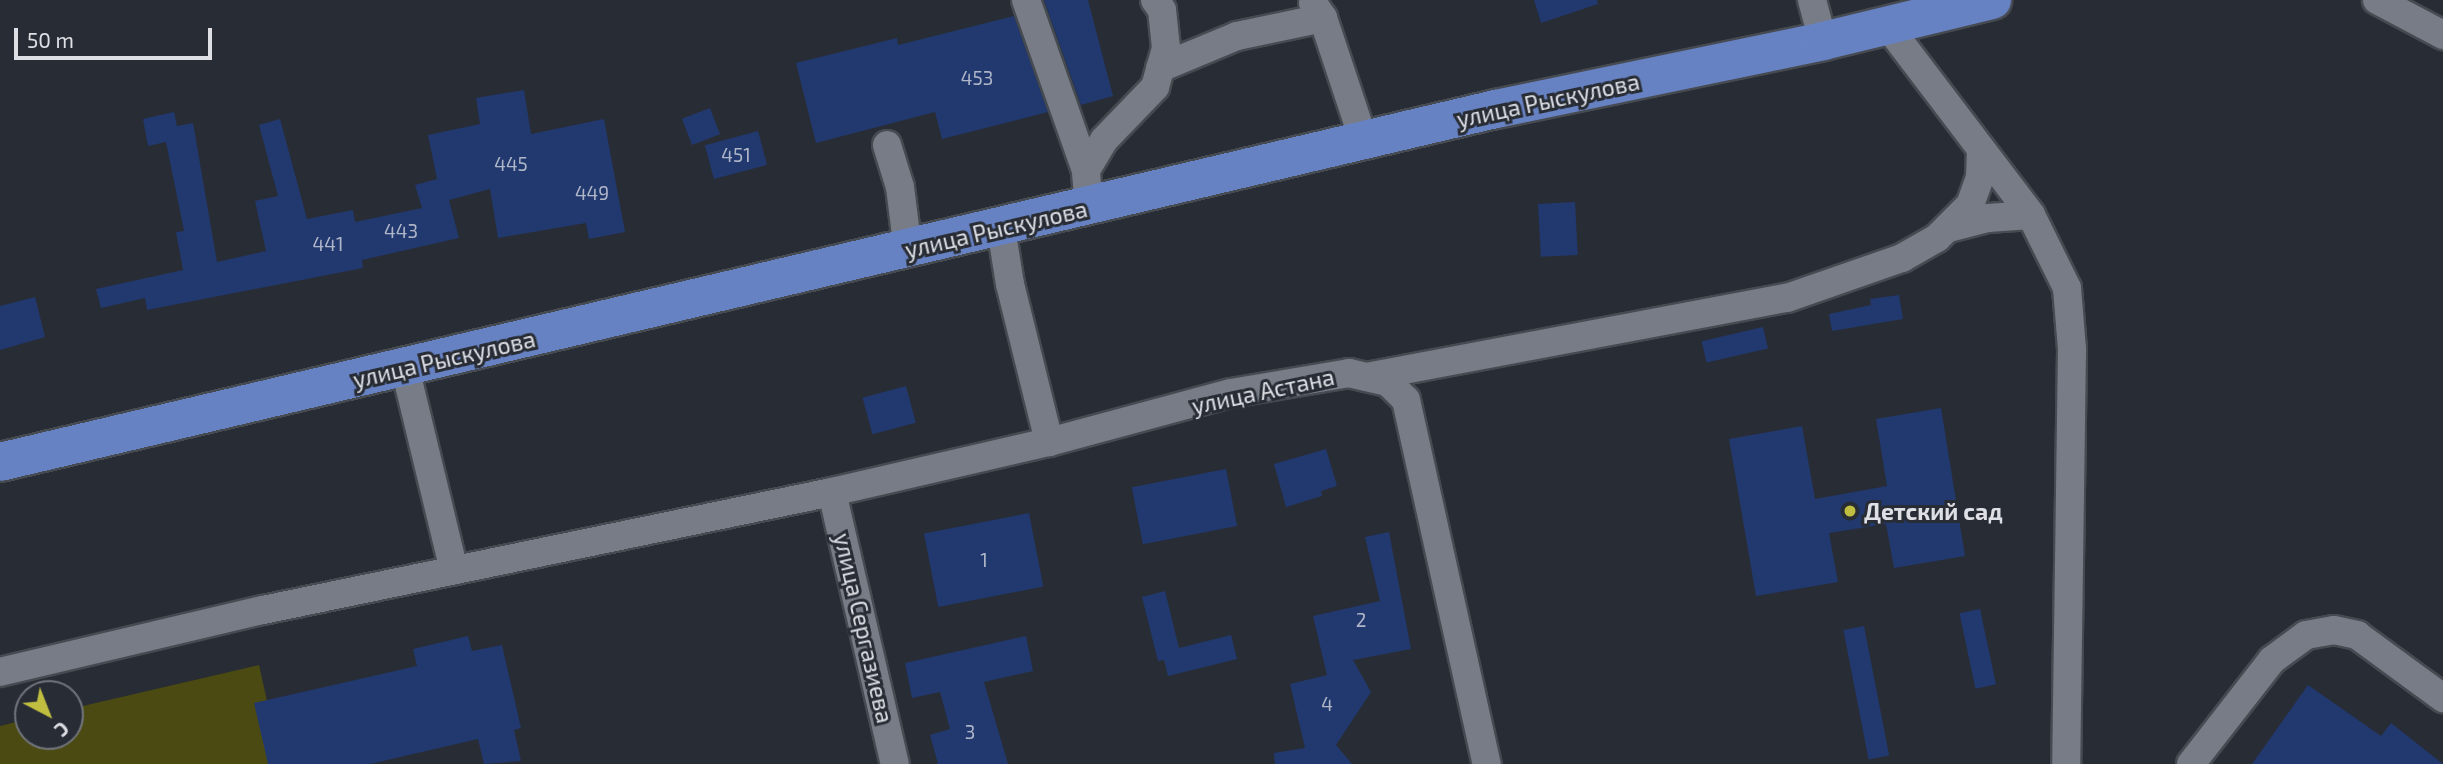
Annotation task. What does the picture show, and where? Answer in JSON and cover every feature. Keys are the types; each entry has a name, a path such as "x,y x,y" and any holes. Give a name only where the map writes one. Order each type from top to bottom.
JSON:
{"main road":[{"name":"улица Рыскулова","path":"0,462 1001,228 1088,189 1364,141 1823,41 1992,0"}],"street":[{"path":"1026,0 1088,189"},
{"path":"1088,189 1104,140 1155,87 1166,48 1162,10 1155,0"},
{"path":"1812,0 1823,41"},
{"path":"2377,0 2443,35"},
{"path":"1160,68 1237,36 1317,9 1364,141"},
{"path":"1887,25 2031,215 2067,288 2072,343 2066,764"},
{"path":"887,145 900,187 908,250"},
{"path":"1367,377 1787,298 1902,258 1947,229 1970,205 1980,177 1981,149"},
{"path":"1947,229 1988,218 2031,215"},
{"path":"1001,228 1049,442"},
{"path":"405,368 454,570"},
{"name":"улица Астана","path":"0,672 454,570 832,492 1049,442 1231,393 1349,373 1388,382 1406,400 1487,764"},
{"name":"улица Сергазиева","path":"832,492 895,764"},
{"path":"2190,764 2272,660 2306,635 2334,631 2357,635 2443,698"}],"shaded area":[{"path":"259,665 281,764 0,764 0,726 14,722 14,750 84,750 84,706"}],"building":[{"path":"1044,0 1088,0 1113,96 1081,105"},
{"path":"1534,0 1597,0 1598,4 1541,23"},
{"path":"1014,16 1048,112 942,139 935,112 816,143 796,63 897,38 898,45"},
{"path":"524,90 531,134 604,119 625,232 589,239 586,223 498,238 490,189 449,200 459,238 362,260 363,268 147,310 145,298 101,308 96,289 183,270 176,232 184,231 166,142 148,146 143,119 174,112 177,126 193,123 217,262 266,251 255,201 278,196 259,125 280,119 307,219 353,210 355,222 422,208 415,185 437,179 428,135 480,124 476,98"},
{"path":"710,108 720,134 692,145 682,119"},
{"path":"758,131 767,165 714,179 705,145"},
{"path":"1575,202 1578,255 1541,257 1538,204"},
{"path":"1899,295 1903,319 1832,331 1829,314 1871,305 1870,299"},
{"path":"35,297 45,337 0,350 0,306"},
{"path":"1763,327 1768,348 1707,363 1702,341"},
{"path":"906,386 916,423 872,434 863,398"},
{"name":"Детский сад","path":"1941,408 1965,556 1894,568 1886,524 1829,533 1838,582 1756,596 1729,439 1802,426 1815,499 1887,486 1876,419"},
{"path":"1326,449 1337,486 1321,491 1322,496 1286,507 1274,464"},
{"path":"1226,469 1237,526 1143,544 1132,487"},
{"path":"1029,513 1043,587 938,607 924,533"},
{"path":"1389,532 1411,649 1353,660 1371,692 1336,745 1352,764 1275,764 1274,753 1305,748 1290,684 1327,675 1313,616 1380,601 1365,537"},
{"path":"1165,591 1179,648 1231,635 1237,659 1168,676 1164,660 1158,661 1142,597"},
{"path":"1980,609 1996,684 1975,689 1959,613"},
{"path":"1864,626 1889,756 1869,760 1843,630"},
{"path":"468,636 472,651 502,645 521,728 514,730 521,761 484,764 478,739 370,764 268,764 254,703 417,666 413,649"},
{"path":"1026,636 1033,671 984,682 1008,764 938,764 930,735 950,729 940,692 912,698 905,663"},
{"path":"2308,685 2381,736 2391,723 2443,764 2252,764"}],"place":[{"name":"Детский сад","path":"1850,511"}]}
